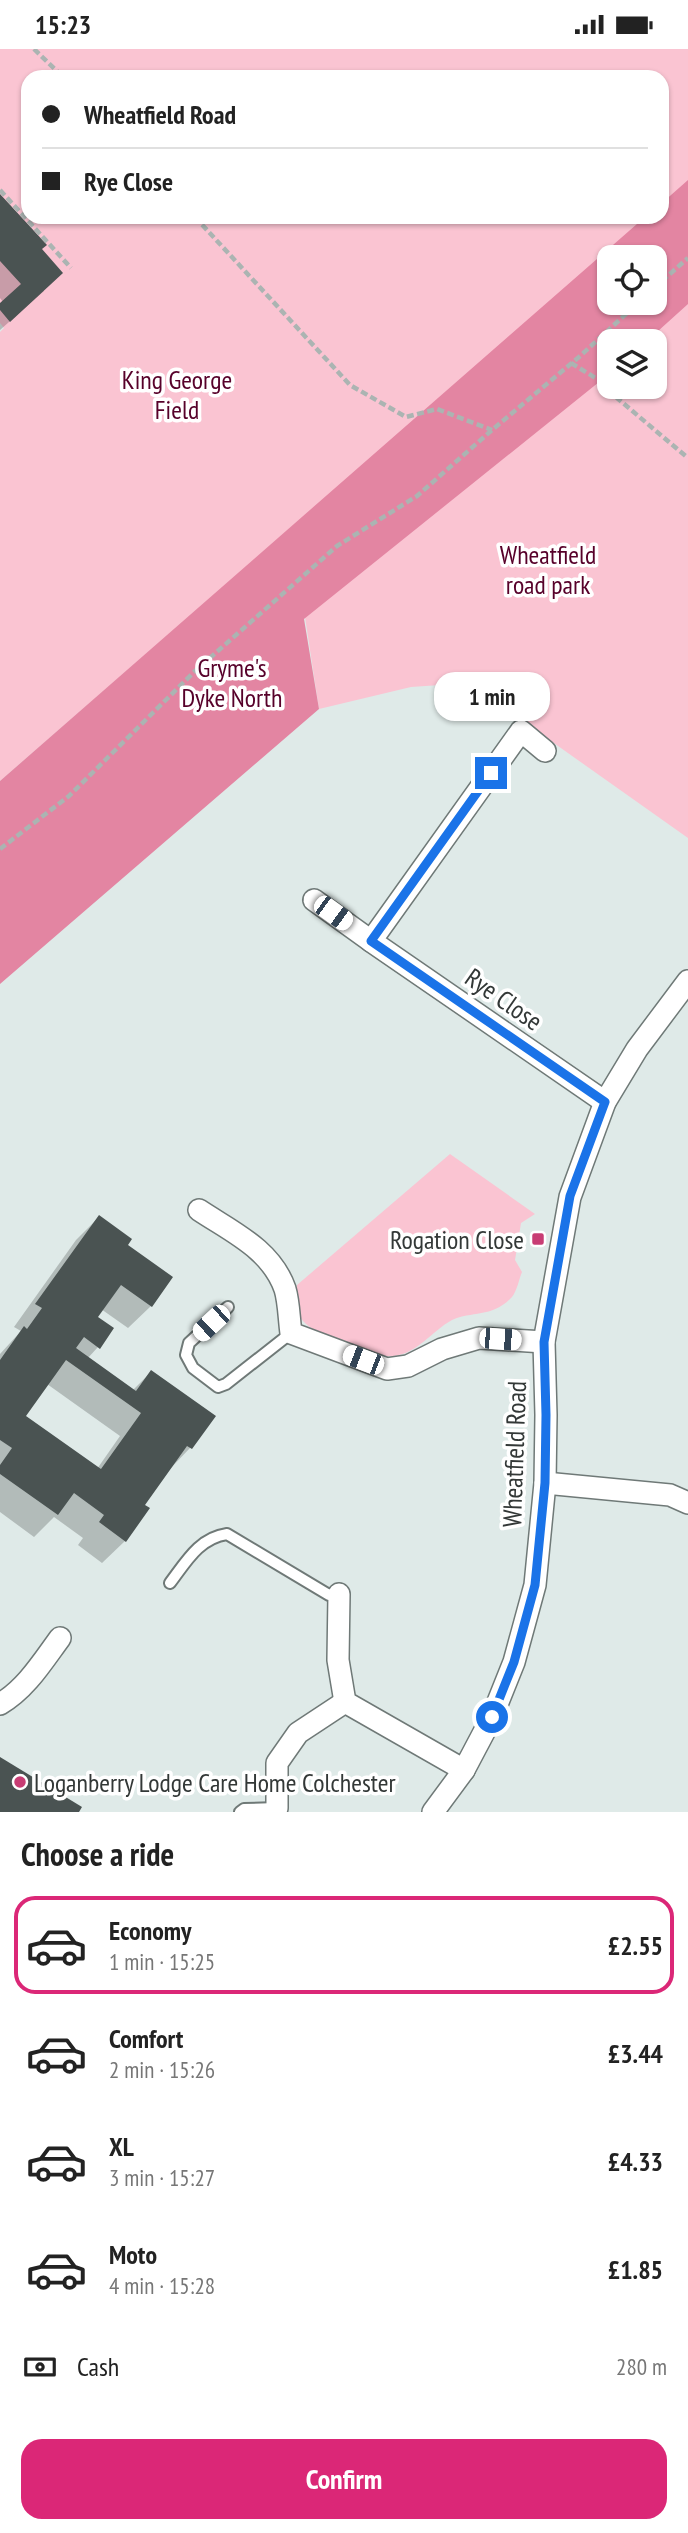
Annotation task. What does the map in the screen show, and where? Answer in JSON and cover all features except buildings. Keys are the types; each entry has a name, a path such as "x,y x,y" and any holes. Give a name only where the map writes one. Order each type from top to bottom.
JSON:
{"street":[{"path":"371,941 521,731 545,751"},
{"name":"Rye Close","path":"314,900 605,1102"},
{"name":"Wheatfield Road","path":"433,1812 464,1770 492,1717 514,1662 535,1585 545,1483 544,1342 570,1196 605,1102 638,1049 688,981"},
{"path":"199,1210 257,1248 275,1267 286,1292 290,1333 387,1369 408,1366 442,1349 479,1338 544,1342"},
{"path":"545,1483 670,1495 688,1503"},
{"path":"339,1594 338,1660 345,1702"},
{"path":"0,1704 10,1698 34,1674 60,1638"},
{"path":"345,1702 464,1770"},
{"path":"277,1808 277,1763 298,1733 345,1702"}],"lane":[{"path":"228,1307 189,1343 186,1355 193,1369 218,1387 226,1384 290,1333"},
{"path":"170,1583 202,1543 216,1535 227,1534 329,1595 339,1594"},
{"path":"240,1812 244,1809 277,1808"}],"path":[{"path":"34,49 56,70"},
{"path":"0,190 21,213"},
{"path":"31,224 71,268"},
{"path":"201,224 350,384 406,417 437,409 492,430"},
{"path":"667,277 688,258"},
{"path":"609,329 625,315"},
{"path":"0,849 69,796 194,672 337,546 417,496 597,340"},
{"path":"571,363 597,379"},
{"path":"618,399 688,458"}],"green space":[{"name":"King George Field","path":"0,49 688,49 688,182 669,199 669,70 21,70 21,224 640,224 616,245 597,245 597,261 0,781 0,332 4,328 0,323"},
{"name":"Gryme's Dyke North","path":"688,180 688,304 660,329 597,329 597,384 304,619 319,709 0,984 0,781 597,259 597,315 667,315 667,245 613,245 637,224 669,224 669,197"},
{"name":"Wheatfield road park","path":"688,226 688,838 469,683 411,687 319,709 305,617 601,315 667,315 667,274"},
{"path":"450,1154 535,1214 521,1223 515,1260 522,1272 512,1297 505,1304 490,1311 452,1320 417,1347 393,1356 360,1350 310,1327 298,1313 297,1285"}],"place":[{"name":"Rogation Close","path":"538,1239"},
{"name":"Loganberry Lodge Care Home Colchester","path":"20,1782"}],"route":[{"path":"491,773 371,941 605,1102 570,1196 544,1342 545,1483 535,1585 514,1662 492,1717"}]}
